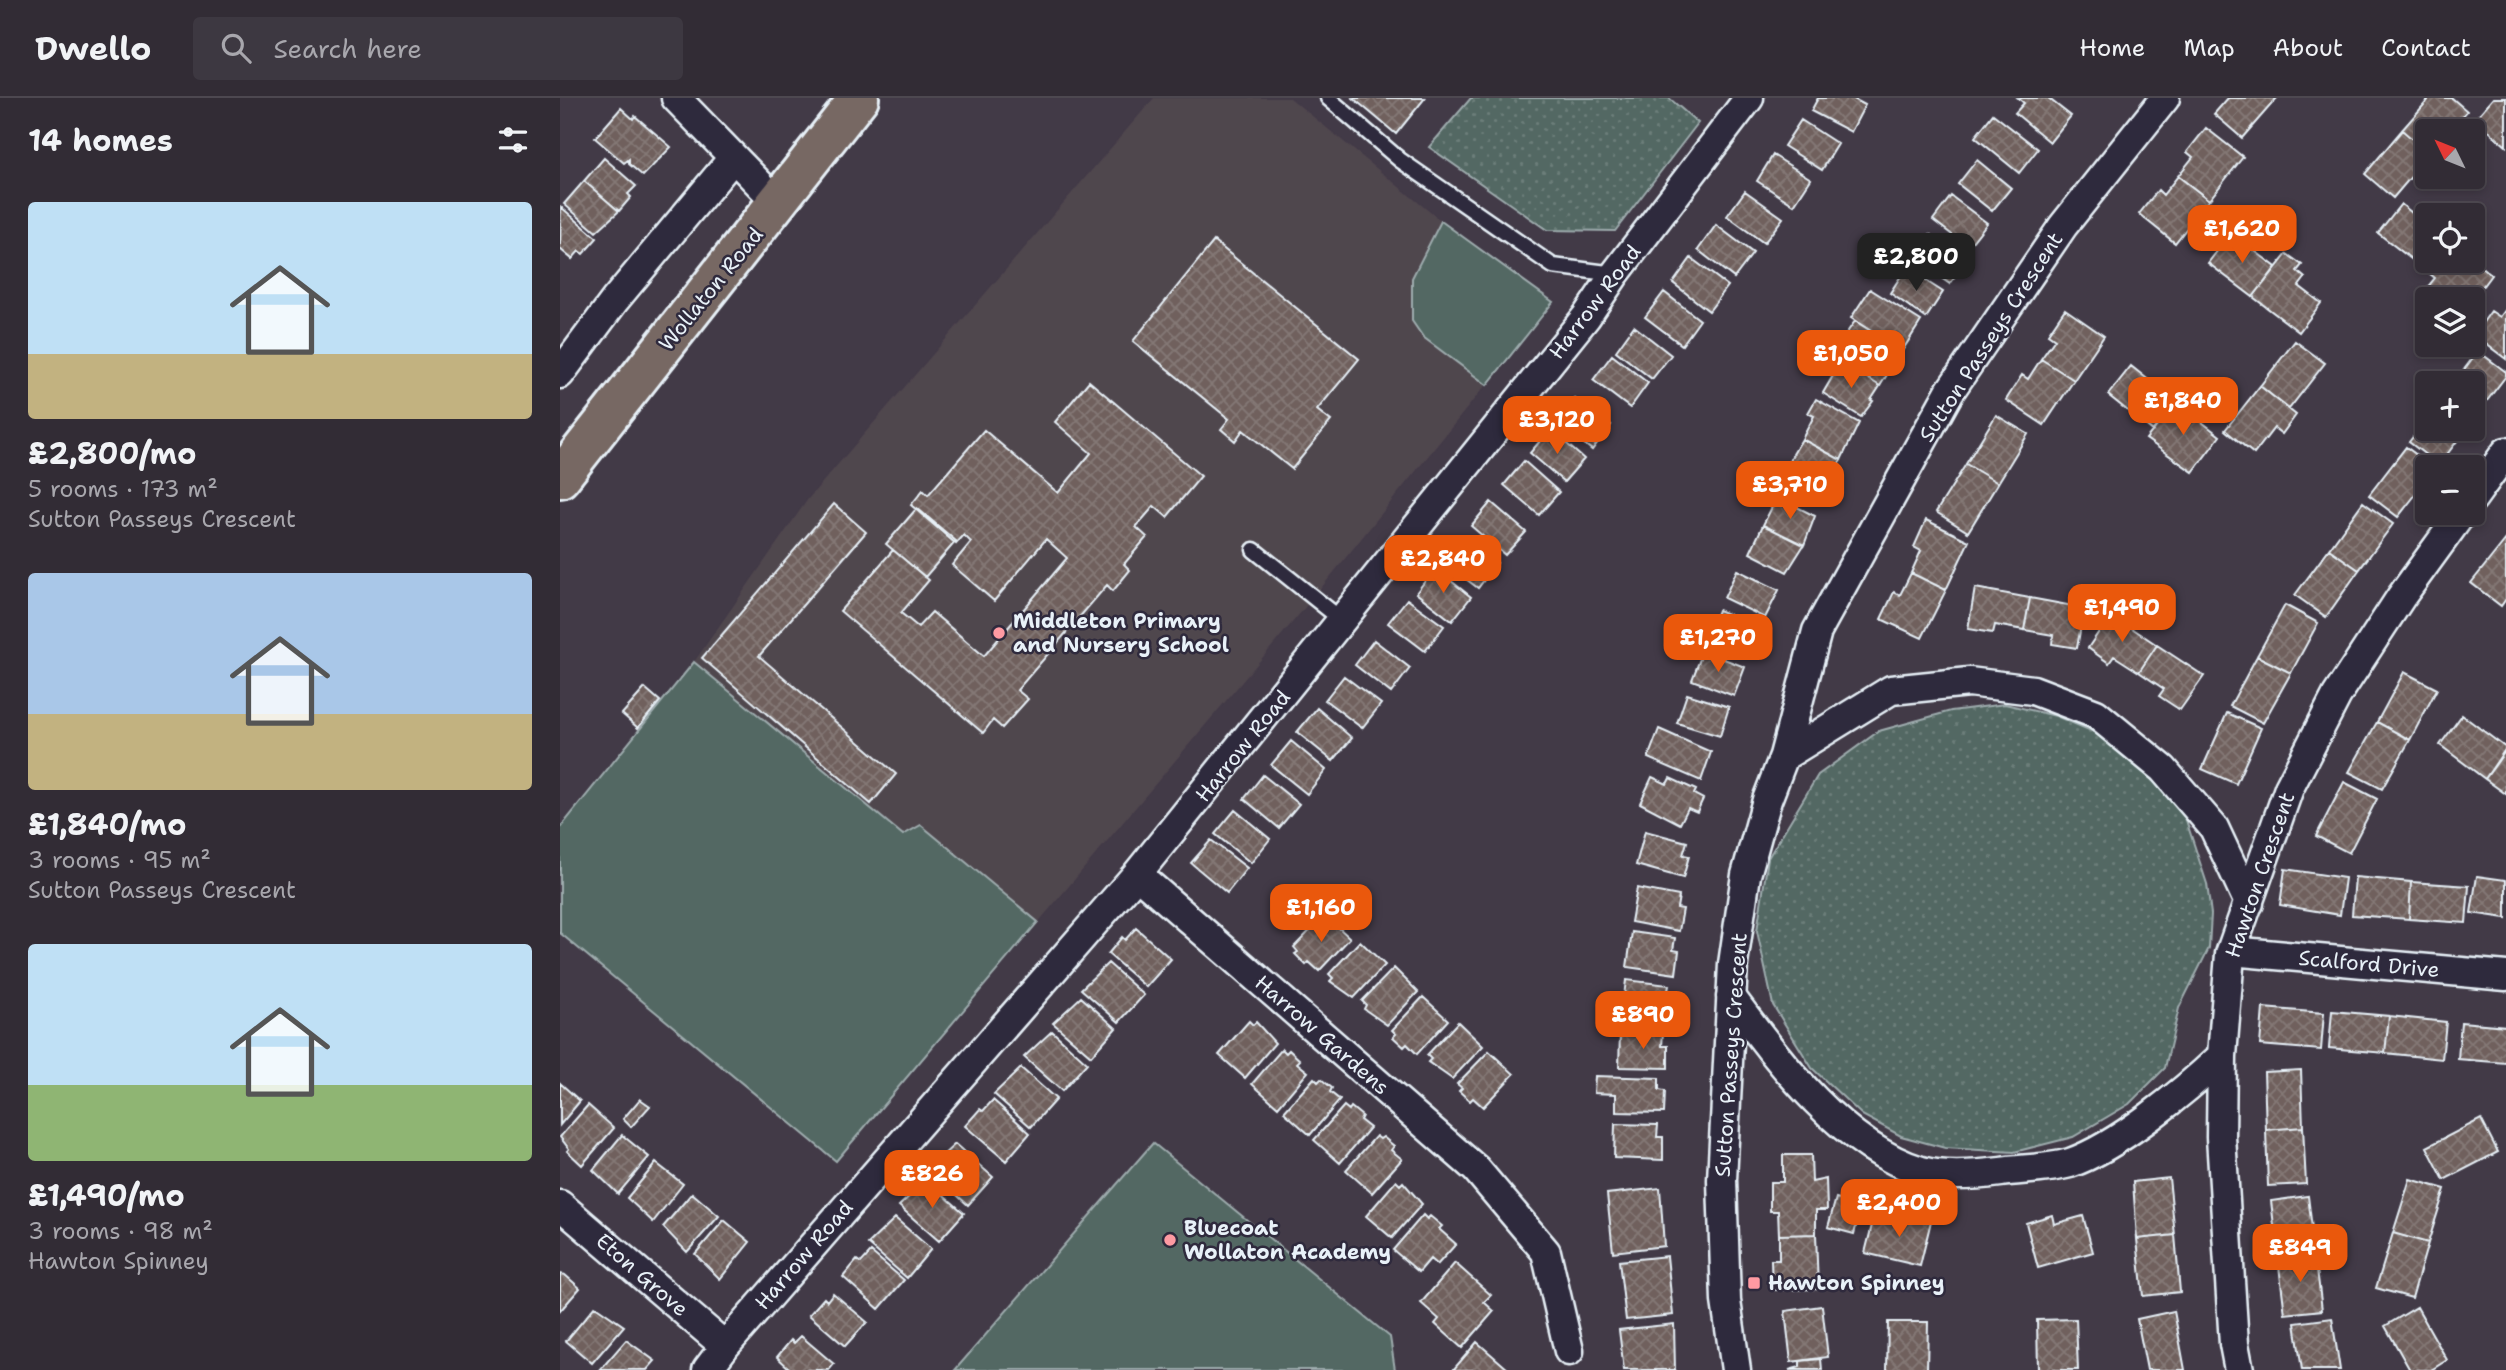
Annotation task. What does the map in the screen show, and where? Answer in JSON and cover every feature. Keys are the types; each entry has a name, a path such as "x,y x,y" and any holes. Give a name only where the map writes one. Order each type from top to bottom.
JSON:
{"main road":[{"name":"Wollaton Road","path":"560,478 779,204 859,98"}],"street":[{"path":"676,98 779,204"},
{"name":"Harrow Road","path":"707,1370 724,1346 1138,874 1586,317 1615,274 1749,98"},
{"name":"Sutton Passeys Crescent","path":"1736,1370 1726,1301 1722,1180 1731,997 1746,875 1767,800 1784,756 1817,631 1950,391 2063,226 2165,98"},
{"path":"560,374 615,300 733,158"},
{"path":"2485,482 2506,453"},
{"name":"Hawton Crescent","path":"2239,1370 2225,1224 2222,1056 2231,951 2289,788 2337,695 2401,597 2453,525"},
{"path":"1784,756 1891,690 1969,682 2033,690 2096,714 2163,769 2214,828 2249,903"},
{"name":"Harrow Gardens","path":"1138,874 1476,1169 1546,1252 1569,1350"},
{"name":"Scalford Drive","path":"2231,951 2506,976"},
{"path":"1731,997 1772,1052 1815,1100 1872,1147 1922,1171 1976,1175 2069,1163 2134,1128 2222,1056"},
{"name":"Eton Grove","path":"560,1205 724,1346"}],"lane":[{"path":"1328,98 1400,160 1553,266 1615,274"},
{"path":"1254,550 1343,621"}],"shaded area":[{"name":"Middleton Primary and Nursery School","path":"1154,98 1290,98 1441,221 1553,302 1313,598 836,1161 560,933 560,828 694,662 808,499"}],"green space":[{"path":"1471,98 1669,98 1698,123 1615,231 1547,230 1429,147"},
{"path":"1441,221 1553,302 1487,385 1423,337 1412,321 1412,278"},
{"path":"694,662 903,835 921,825 1038,922 836,1161 560,933 560,828"},
{"path":"2005,704 2056,716 2094,732 2135,758 2184,814 2207,884 2211,914 2209,948 2179,1008 2165,1068 2129,1104 2073,1137 2014,1152 1945,1148 1901,1136 1862,1115 1812,1068 1773,1005 1757,931 1768,858 1818,775 1879,731 1951,711"},
{"name":"Bluecoat Wollaton Academy","path":"1153,1143 1390,1337 1395,1370 955,1370"}],"building":[{"path":"1353,98 1425,98 1396,134"},
{"path":"1818,98 1852,98 1865,105 1851,132 1811,111"},
{"path":"2018,98 2048,98 2071,116 2050,142 2015,113 2024,103"},
{"path":"2228,98 2277,98 2242,138 2214,114"},
{"path":"2430,98 2452,98 2467,111 2460,119 2415,119 2415,141 2402,130"},
{"path":"2493,98 2506,98 2506,146 2485,128 2485,119 2475,119"},
{"path":"621,108 633,119 635,116 671,147 643,176 629,164 629,159 624,163 595,138"},
{"path":"1993,114 2038,149 2019,173 1975,137"},
{"path":"1801,120 1838,144 1822,170 1784,146"},
{"path":"2206,128 2243,157 2209,200 2178,176 2193,157 2187,152"},
{"path":"2402,130 2415,141 2415,172 2393,198 2365,174"},
{"path":"1773,155 1811,179 1794,205 1757,181"},
{"path":"604,158 636,186 628,194 631,197 619,211 584,181"},
{"path":"1977,160 2011,188 1992,211 1958,184"},
{"path":"2178,176 2209,200 2175,243 2139,214 2158,190 2163,195"},
{"path":"584,181 619,211 596,232 564,204"},
{"path":"1745,191 1783,218 1764,243 1727,216"},
{"path":"1951,196 1987,223 1968,247 1933,220"},
{"path":"2401,204 2415,215 2415,262 2378,233"},
{"path":"561,207 597,238 583,254 579,251 572,259 560,249"},
{"path":"1716,225 1753,253 1734,278 1698,250"},
{"path":"2231,233 2276,267 2253,297 2208,263"},
{"path":"1930,234 1968,258 1950,284 1913,259"},
{"path":"1214,241 1359,359 1317,410 1331,421 1292,469 1243,430 1235,441 1221,429 1229,419 1133,341"},
{"path":"2287,254 2302,265 2297,271 2305,278 2299,286 2321,303 2299,332 2253,297"},
{"path":"1691,258 1728,286 1709,311 1673,283"},
{"path":"1906,268 1943,292 1926,318 1890,293"},
{"path":"2485,270 2491,275 2482,287 2428,287 2435,278 2429,273 2485,273"},
{"path":"1870,289 1921,321 1902,351 1851,318"},
{"path":"1664,292 1700,320 1682,345 1645,317"},
{"path":"2065,309 2104,336 2074,380 2041,359 2055,339 2048,334"},
{"path":"2506,309 2506,359 2485,343 2485,319 2491,311 2500,317"},
{"path":"1855,321 1902,351 1880,386 1841,362 1855,339 1846,334"},
{"path":"1634,326 1671,355 1652,379 1616,351"},
{"path":"2295,341 2325,363 2289,409 2260,386"},
{"path":"1612,355 1648,383 1630,408 1593,380"},
{"path":"2485,356 2506,372 2506,376 2485,403 2485,371 2463,371 2474,357"},
{"path":"2041,359 2074,380 2044,425 2006,400 2022,375 2028,379"},
{"path":"1841,362 1880,386 1861,417 1823,393"},
{"path":"2131,366 2176,402 2153,431 2108,395"},
{"path":"1089,381 1201,476 1167,517 1154,506 1136,527 1147,537 1124,564 1130,570 1113,591 1107,585 1017,690 1028,699 1002,728 993,720 983,733 840,611 893,550 929,580 901,613 918,627 932,612 984,656 1067,558 1046,539 994,601 952,565 971,542 964,535 956,544 911,505 923,490 928,495 984,430 1058,493 1091,453 1055,422"},
{"path":"2260,386 2296,415 2282,434 2274,428 2254,454 2225,430"},
{"path":"1574,398 1611,425 1592,450 1556,422"},
{"path":"1816,399 1859,423 1841,460 1802,439 1814,416 1808,413"},
{"path":"2176,402 2220,436 2193,472 2146,439"},
{"path":"1996,415 2028,434 1998,483 1966,464"},
{"path":"1550,429 1584,459 1564,482 1530,453"},
{"path":"2415,434 2415,441 2457,441 2446,455 2426,455 2409,442"},
{"path":"1802,439 1841,460 1823,487 1786,466"},
{"path":"2406,447 2417,455 2415,495 2398,517 2369,495"},
{"path":"1524,461 1559,492 1539,515 1504,485"},
{"path":"1966,464 1998,483 1968,532 1936,512"},
{"path":"1777,497 1815,516 1804,545 1763,525"},
{"path":"1491,502 1526,532 1505,555 1471,526"},
{"path":"2363,502 2393,524 2359,570 2329,549"},
{"path":"834,504 866,532 759,656 896,774 871,804 702,658"},
{"path":"917,508 956,541 925,577 886,544"},
{"path":"1926,520 1969,541 1946,590 1911,573 1921,551 1914,547"},
{"path":"1763,525 1804,545 1787,572 1750,553"},
{"path":"1460,536 1497,563 1478,588 1442,561"},
{"path":"2506,539 2506,599 2501,606 2471,583"},
{"path":"2329,549 2359,570 2326,617 2295,595"},
{"path":"1435,568 1471,597 1452,621 1416,593"},
{"path":"1737,570 1779,590 1765,618 1724,598"},
{"path":"1911,573 1946,590 1922,638 1881,619 1894,592 1900,595"},
{"path":"1975,588 2030,598 2024,630 1995,625 1993,633 1968,629"},
{"path":"2030,598 2084,608 2077,648 2052,644 2053,635 2024,630"},
{"path":"1407,599 1444,626 1425,651 1388,623"},
{"path":"2285,605 2318,623 2291,673 2257,656"},
{"path":"1718,610 1760,627 1749,656 1706,639"},
{"path":"2111,614 2157,645 2139,672 2114,656 2109,663 2088,648"},
{"path":"1374,640 1410,668 1391,693 1355,665"},
{"path":"2157,645 2204,676 2180,710 2159,696 2164,689 2139,672"},
{"path":"1703,651 1745,667 1734,696 1692,680"},
{"path":"2257,656 2291,673 2263,723 2230,706"},
{"path":"2404,672 2437,689 2410,740 2377,722"},
{"path":"1344,676 1381,704 1362,728 1325,700"},
{"path":"645,688 660,701 638,728 622,714"},
{"path":"1687,694 1729,707 1720,736 1677,723"},
{"path":"1317,708 1352,738 1333,761 1297,732"},
{"path":"2227,713 2261,728 2236,784 2202,769"},
{"path":"2462,715 2506,748 2485,779 2440,745"},
{"path":"2377,722 2410,740 2382,789 2349,772"},
{"path":"1659,729 1711,752 1701,781 1648,758"},
{"path":"1291,741 1326,770 1307,794 1271,765"},
{"path":"2506,750 2506,794 2485,779"},
{"path":"1263,775 1299,804 1279,828 1244,799"},
{"path":"1652,777 1667,784 1670,778 1696,790 1694,794 1703,799 1697,812 1688,808 1680,824 1640,803"},
{"path":"2344,782 2377,799 2349,853 2316,836"},
{"path":"1235,810 1270,839 1251,863 1215,834"},
{"path":"1645,831 1687,842 1683,855 1689,856 1683,878 1636,865"},
{"path":"1211,840 1247,868 1227,893 1191,863"},
{"path":"2285,869 2345,878 2340,915 2280,905"},
{"path":"2477,876 2506,880 2506,918 2471,913"},
{"path":"2355,877 2411,882 2409,919 2352,915"},
{"path":"2411,882 2469,886 2466,923 2409,919"},
{"path":"1637,888 1679,896 1677,908 1683,909 1679,931 1631,922"},
{"path":"1325,915 1350,938 1319,971 1309,962 1306,965 1295,954 1298,952 1294,947"},
{"path":"1136,928 1171,959 1146,987 1108,954 1122,937 1125,940"},
{"path":"1632,932 1675,938 1673,950 1679,951 1676,974 1627,967"},
{"path":"1360,941 1385,965 1354,998 1330,981 1333,978 1329,974"},
{"path":"1108,963 1144,995 1119,1022 1081,989"},
{"path":"1394,968 1418,992 1387,1025 1364,1009 1366,1005 1362,1001"},
{"path":"1626,980 1669,985 1667,997 1673,998 1670,1020 1622,1014"},
{"path":"1081,997 1116,1028 1091,1056 1053,1023"},
{"path":"1423,997 1448,1020 1417,1054 1407,1044 1404,1047 1393,1037 1396,1034 1392,1030"},
{"path":"2263,1008 2324,1013 2321,1050 2260,1045"},
{"path":"2332,1011 2389,1016 2385,1053 2329,1048"},
{"path":"2389,1016 2446,1022 2442,1059 2385,1053"},
{"path":"1249,1021 1253,1025 1256,1022 1275,1043 1245,1078 1219,1055"},
{"path":"1458,1022 1483,1046 1452,1079 1428,1062 1431,1059 1427,1055"},
{"path":"2461,1022 2506,1026 2506,1063 2458,1059"},
{"path":"1052,1031 1087,1063 1062,1091 1024,1057"},
{"path":"1620,1032 1663,1033 1662,1046 1668,1046 1668,1068 1619,1067"},
{"path":"1282,1049 1286,1053 1289,1050 1300,1060 1297,1063 1308,1072 1278,1107 1252,1084"},
{"path":"1489,1051 1514,1074 1483,1107 1473,1098 1470,1101 1459,1091 1462,1088 1457,1084"},
{"path":"1021,1068 1056,1099 1031,1127 994,1094"},
{"path":"2301,1070 2303,1127 2266,1130 2264,1072"},
{"path":"1595,1076 1659,1078 1659,1090 1665,1091 1664,1113 1616,1112 1616,1094 1594,1093"},
{"path":"1314,1078 1318,1082 1321,1079 1332,1088 1330,1092 1340,1100 1310,1135 1284,1112"},
{"path":"560,1083 580,1101 560,1125"},
{"path":"640,1099 650,1106 631,1127 623,1119"},
{"path":"993,1100 1030,1133 1006,1161 965,1126 980,1109 983,1111"},
{"path":"588,1105 614,1128 582,1165 567,1151 569,1149 560,1137"},
{"path":"1344,1106 1349,1110 1351,1107 1362,1116 1360,1120 1370,1128 1340,1163 1314,1140"},
{"path":"2481,1119 2498,1152 2444,1180 2427,1147"},
{"path":"1615,1124 1658,1125 1657,1137 1663,1137 1663,1160 1614,1158"},
{"path":"2303,1127 2306,1184 2268,1186 2266,1130"},
{"path":"622,1135 649,1157 618,1194 593,1170"},
{"path":"1376,1136 1380,1139 1383,1137 1394,1146 1391,1150 1402,1159 1372,1193 1346,1170"},
{"path":"955,1144 993,1177 968,1205 928,1169"},
{"path":"1783,1155 1811,1155 1812,1182 1826,1179 1827,1210 1816,1210 1816,1234 1779,1235 1778,1211 1770,1211 1770,1182 1783,1182"},
{"path":"656,1163 683,1184 653,1222 627,1198"},
{"path":"2169,1178 2175,1235 2137,1239 2133,1182"},
{"path":"2410,1179 2445,1189 2428,1243 2393,1233"},
{"path":"927,1180 964,1213 939,1241 899,1206"},
{"path":"1396,1181 1400,1185 1403,1182 1422,1204 1392,1238 1366,1216"},
{"path":"1660,1188 1664,1246 1613,1252 1607,1194"},
{"path":"692,1193 719,1216 687,1252 663,1227"},
{"path":"2308,1196 2315,1253 2278,1258 2271,1201"},
{"path":"1836,1198 1862,1205 1854,1234 1828,1227"},
{"path":"1423,1215 1427,1219 1430,1216 1442,1226 1439,1229 1456,1244 1437,1265 1430,1259 1419,1272 1393,1250"},
{"path":"1904,1215 1931,1221 1920,1266 1865,1253 1874,1217 1902,1223"},
{"path":"2052,1215 2054,1224 2083,1216 2093,1252 2038,1268 2026,1223"},
{"path":"895,1218 931,1249 907,1278 868,1244"},
{"path":"724,1220 750,1242 720,1279 695,1254"},
{"path":"2393,1233 2428,1243 2412,1298 2376,1288"},
{"path":"1816,1234 1818,1289 1772,1290 1771,1260 1779,1260 1779,1235"},
{"path":"2175,1235 2180,1292 2143,1296 2137,1239"},
{"path":"871,1252 904,1280 879,1309 843,1277 857,1260 861,1263"},
{"path":"2315,1253 2322,1310 2285,1314 2278,1258"},
{"path":"1667,1256 1673,1315 1626,1320 1619,1261"},
{"path":"1455,1263 1491,1295 1484,1302 1494,1311 1462,1348 1435,1324 1439,1319 1421,1303"},
{"path":"560,1274 580,1288 560,1311"},
{"path":"833,1293 867,1322 845,1346 809,1315 824,1298 827,1301"},
{"path":"595,1306 624,1326 592,1363 566,1341"},
{"path":"1822,1306 1828,1357 1791,1362 1785,1311"},
{"path":"2417,1307 2447,1360 2431,1370 2410,1370 2385,1326"},
{"path":"2174,1311 2185,1370 2147,1370 2137,1319"},
{"path":"2332,1318 2340,1370 2302,1370 2295,1323"},
{"path":"2076,1319 2078,1370 2038,1370 2037,1320"},
{"path":"1888,1322 1928,1322 1927,1370 1887,1370"},
{"path":"1674,1324 1675,1370 1624,1370 1619,1330"},
{"path":"801,1336 834,1364 829,1370 791,1370 777,1357 791,1340 794,1343"},
{"path":"626,1340 655,1361 647,1370 600,1370"},
{"path":"1477,1342 1509,1370 1453,1370"},
{"path":"1821,1359 1822,1370 1789,1370 1800,1367 1800,1361"}],"place":[{"name":"Middleton Primary and Nursery School","path":"999,633"},
{"name":"Bluecoat Wollaton Academy","path":"1170,1240"},
{"name":"Hawton Spinney","path":"1754,1283"}]}
